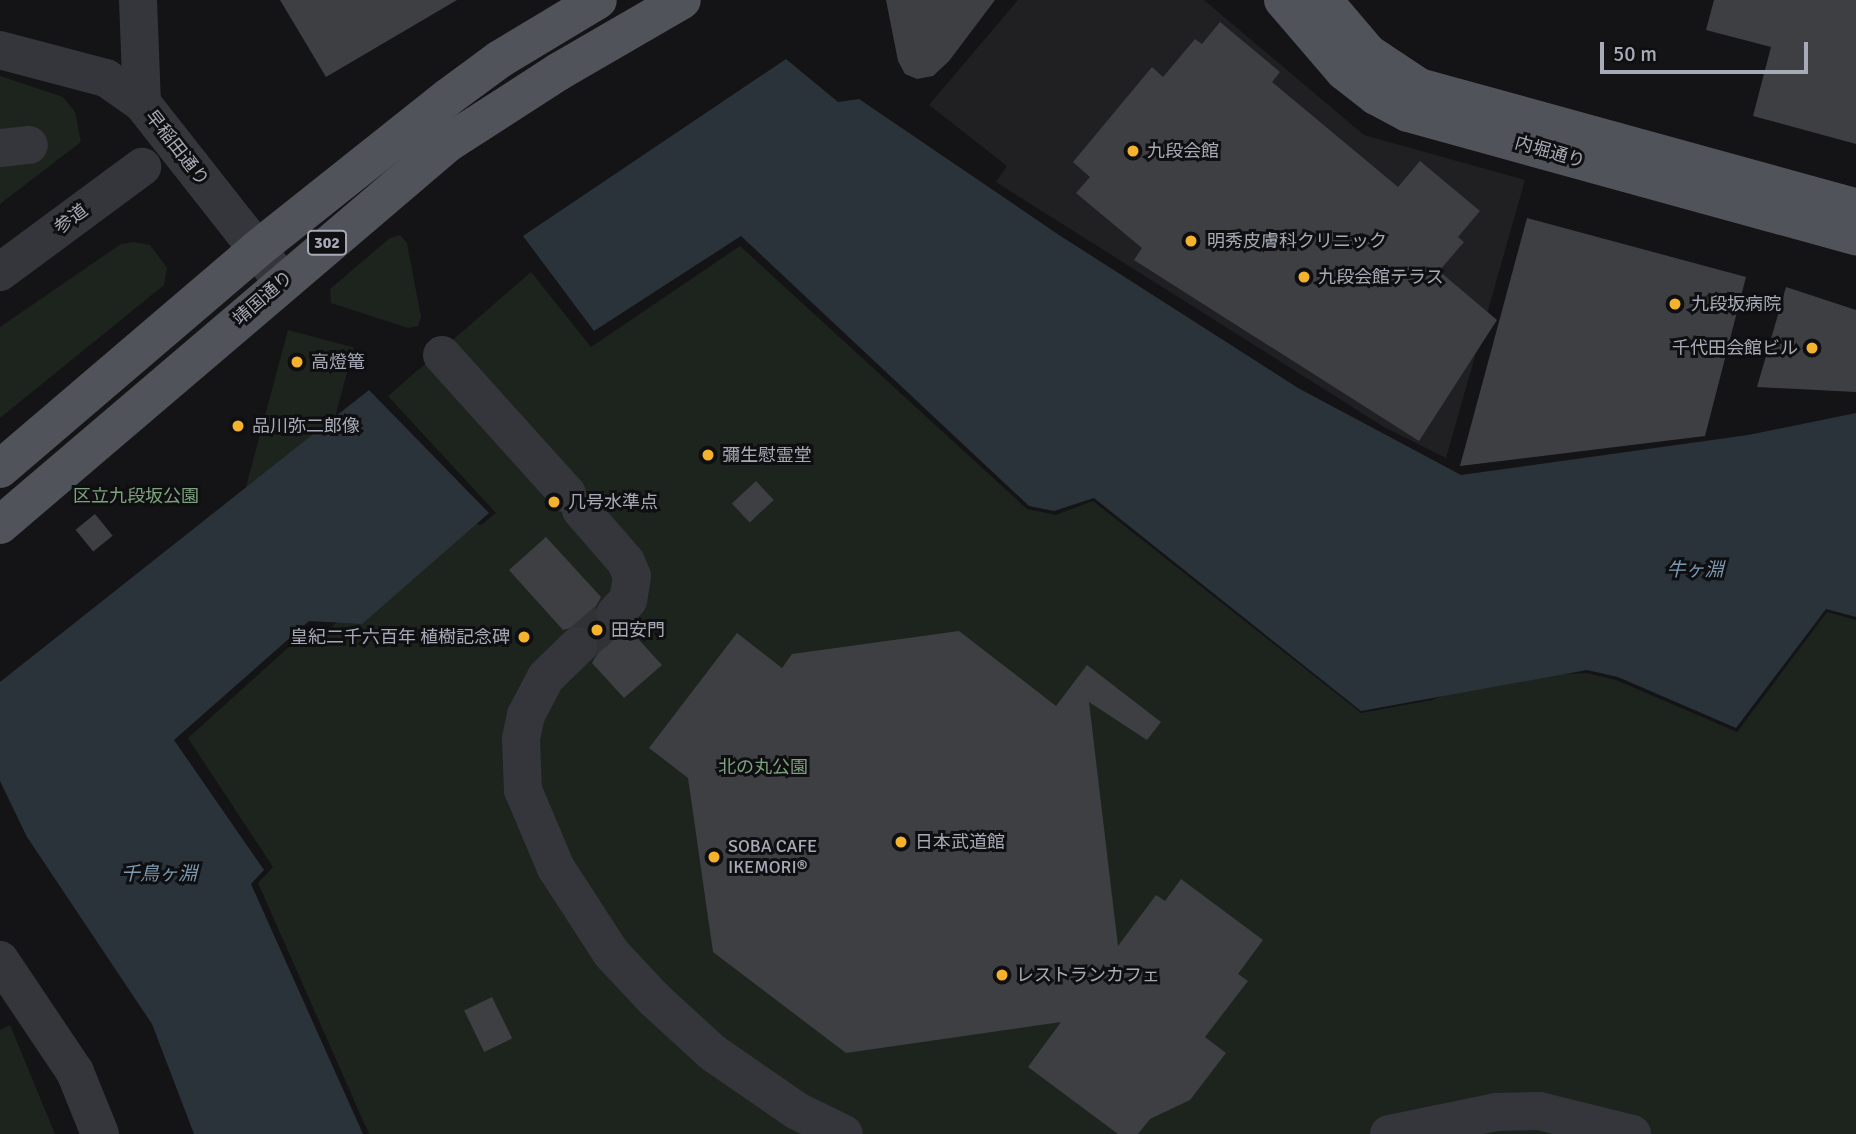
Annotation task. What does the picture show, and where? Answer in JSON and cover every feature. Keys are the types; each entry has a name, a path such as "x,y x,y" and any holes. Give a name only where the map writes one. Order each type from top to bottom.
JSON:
{"main road":[{"name":"302","path":"0,469 256,250 489,67 598,0"},
{"name":"靖国通り","path":"0,524 282,281 448,143 558,72 682,0"},
{"name":"内堀通り","path":"1283,0 1344,71 1376,96 1408,113 1856,236"},
{"name":"内堀通り","path":"1323,0 1368,52 1419,87 1856,207"}],"street":[{"path":"138,0 142,103"},
{"name":"早稲田通り","path":"0,50 106,78 142,103 282,281"},
{"name":"参道","path":"0,272 142,167"},
{"path":"442,355 626,562 632,576 628,600 615,614"},
{"path":"578,646 546,677 526,715 520,739 523,790 533,821 580,909 611,953 654,999 713,1053 797,1111 845,1134"},
{"path":"0,960 75,1072 100,1134"},
{"path":"1389,1134 1496,1112 1539,1111 1632,1134"}],"shaded area":[{"path":"1018,0 1204,0 1364,135 1525,180 1446,458 1384,427 996,182 1007,166 929,105"}],"green space":[{"path":"0,76 63,97 75,112 81,142 0,204"},
{"path":"400,235 407,243 421,317 418,326 408,328 331,303 330,289 390,238"},
{"path":"134,242 150,245 167,268 164,285 0,418 0,327 121,244"},
{"name":"北の丸公園","path":"740,246 1027,509 1056,515 1093,501 1361,713 1432,700 1482,678 1586,673 1616,680 1737,732 1827,612 1856,620 1856,1134 369,1134 258,883 273,867 188,738 309,629 329,629 455,519 481,525 496,513 388,396 531,272 591,347"},
{"path":"288,330 354,348 276,638 210,621"},
{"path":"10,1025 55,1134 0,1134 0,1030"}],"water":[{"name":"牛ヶ淵","path":"786,59 838,102 859,99 1059,235 1298,388 1461,475 1748,435 1856,413 1856,617 1826,609 1736,728 1618,677 1587,670 1361,711 1094,498 1054,511 1029,506 741,236 594,331 523,236"},
{"name":"千鳥ヶ淵","path":"369,390 489,513 362,624 309,621 174,740 264,870 251,884 363,1134 194,1134 152,1024 27,837 0,781 0,682"}],"building":[{"path":"280,0 457,0 326,77"},
{"path":"886,0 995,0 949,61 933,76 917,79 905,74 898,61"},
{"path":"1714,0 1856,0 1856,144 1753,116 1771,47 1706,30"},
{"name":"九段会館テラス","path":"1220,22 1280,72 1272,82 1398,187 1420,161 1480,211 1458,237 1464,242 1439,271 1497,320 1419,441 1134,260 1142,248 1076,193 1090,177 1073,162 1152,67 1163,77 1195,39 1202,44"},
{"path":"1527,218 1746,277 1705,436 1460,466"},
{"name":"千代田会館ビル","path":"1786,287 1856,310 1856,392 1757,387"},
{"path":"756,481 774,500 750,523 732,504"},
{"path":"95,514 113,536 93,551 76,530"},
{"name":"田安門","path":"546,537 601,597 594,610 600,630 611,635 630,630 662,665 624,698 592,663 599,651 594,631 583,625 563,630 509,570"},
{"name":"日本武道館","path":"959,631 1056,706 1087,665 1161,722 1147,740 1089,702 1118,946 1156,895 1165,901 1181,879 1263,940 1238,974 1248,981 1205,1037 1226,1053 1190,1100 1150,1119 1138,1134 1118,1134 1028,1067 1061,1022 846,1053 713,952 688,778 649,748 737,633 782,668 792,654"},
{"path":"492,997 512,1038 484,1052 464,1011"}],"tunnel":[{"path":"578,646 615,614"}],"place":[{"name":"九段会館","path":"1133,151"},
{"name":"明秀皮膚科クリニック","path":"1191,241"},
{"name":"九段会館テラス","path":"1304,277"},
{"name":"九段坂病院","path":"1675,304"},
{"name":"千代田会館ビル","path":"1812,348"},
{"name":"高燈篭","path":"297,362"},
{"name":"品川弥二郎像","path":"238,426"},
{"name":"彌生慰霊堂","path":"708,455"},
{"name":"几号水準点","path":"554,502"},
{"name":"田安門","path":"597,630"},
{"name":"皇紀二千六百年 植樹記念碑","path":"524,637"},
{"name":"日本武道館","path":"901,842"},
{"name":"SOBA CAFE IKEMORI®","path":"714,857"},
{"name":"レストランカフェ","path":"1002,975"}],"park label":[{"name":"区立九段坂公園","path":"136,496"}]}
